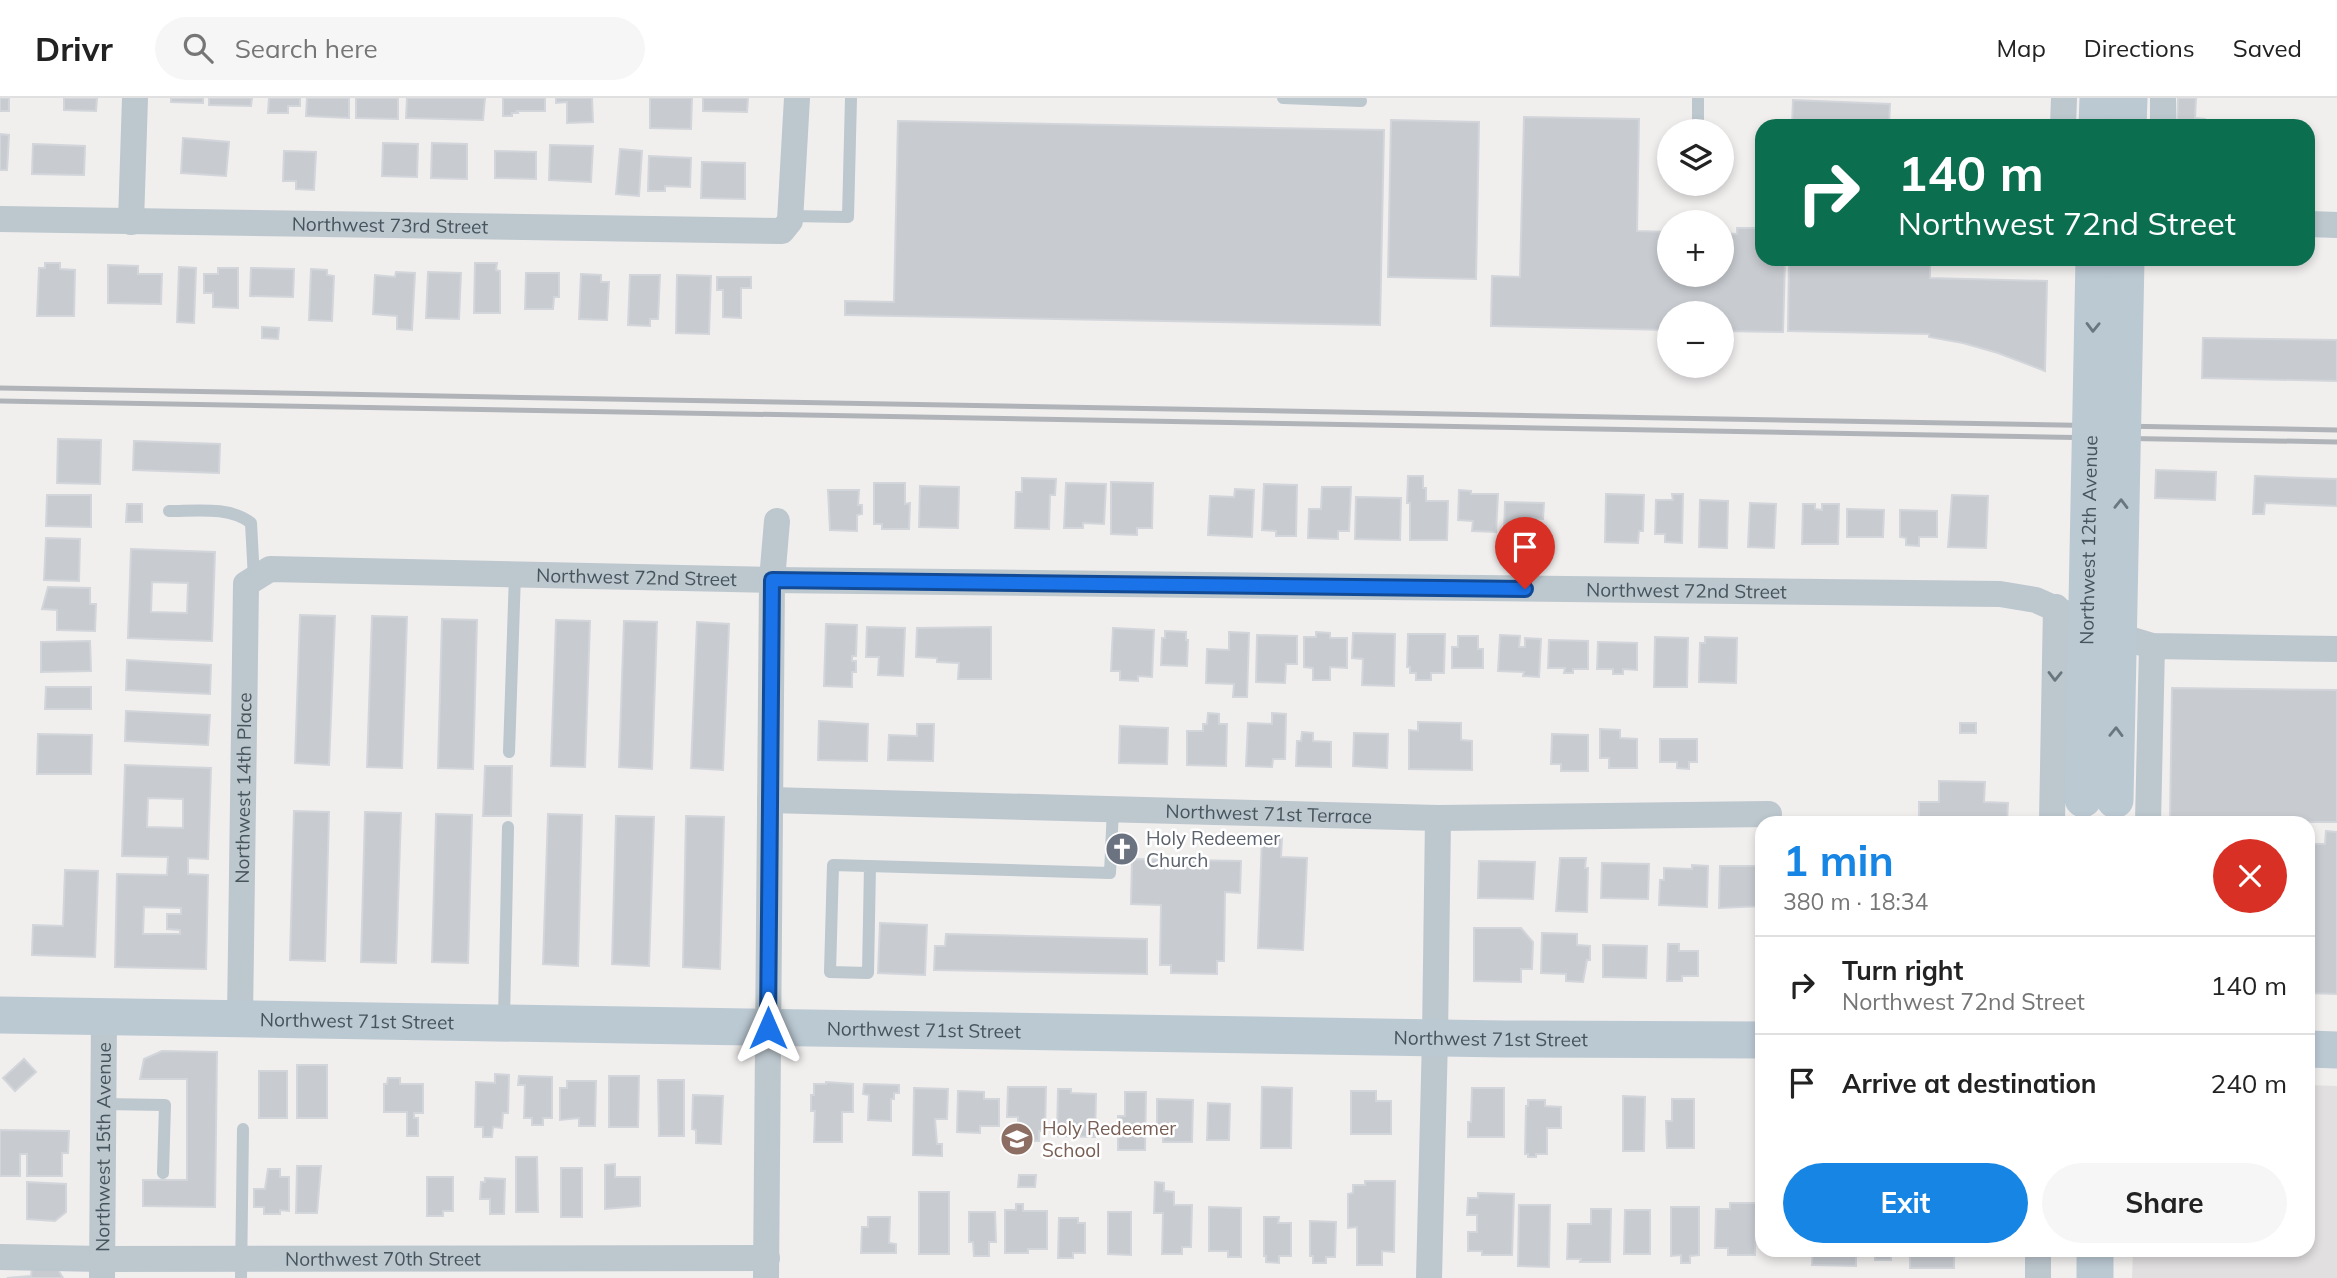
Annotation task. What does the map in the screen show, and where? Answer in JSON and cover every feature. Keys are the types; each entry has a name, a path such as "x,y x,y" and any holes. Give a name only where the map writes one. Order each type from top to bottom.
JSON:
{"street":[{"path":"131,222 135,98"},
{"path":"786,224 797,98"},
{"path":"2063,119 2064,98"},
{"path":"2097,119 2098,98"},
{"path":"2128,119 2129,98"},
{"path":"2163,98 2163,119"},
{"name":"Northwest 73rd Street","path":"0,219 131,222 786,224"},
{"path":"2315,224 2337,225"},
{"name":"Northwest 12th Avenue","path":"2094,266 2099,811"},
{"name":"Northwest 12th Avenue","path":"2099,811 2126,266"},
{"path":"767,1268 772,580 777,521"},
{"name":"Northwest 72nd Street","path":"262,574 515,574 772,580 2000,594 2019,596 2056,607 2112,634 2152,646 2337,649"},
{"name":"Northwest 14th Place","path":"240,1019 246,584 262,574"},
{"name":"Northwest 12th Avenue","path":"2052,816 2056,607"},
{"path":"2148,816 2152,646"},
{"name":"Northwest 71st Terrace","path":"770,800 1438,818 1769,814"},
{"path":"1429,1278 1438,818"},
{"name":"Northwest 71st Street","path":"0,1015 1435,1038 1755,1040"},
{"name":"Northwest 15th Avenue","path":"102,1269 104,1017"},
{"path":"2315,1049 2337,1050"},
{"name":"Northwest 70th Street","path":"0,1257 102,1269 767,1268"},
{"path":"2038,1257 2038,1278"},
{"path":"2095,1257 2095,1278"}],"lane":[{"path":"786,224 848,217 851,98"},
{"path":"1283,98 1361,101"},
{"path":"1698,98 1698,119"},
{"path":"169,510 243,516 251,523 262,574"},
{"path":"509,752 515,574"},
{"path":"870,866 868,972 830,972 833,865 870,866 1110,873 1113,809"},
{"path":"504,1024 508,827"},
{"path":"103,1104 164,1105 163,1173"},
{"path":"241,1269 243,1129"}],"shaded area":[{"path":"2315,1085 2337,1086 2337,1278 2132,1278 2133,1257 2315,1257"}],"building":[{"path":"0,98 9,98 9,111 0,111"},
{"path":"64,98 97,98 96,111 64,110"},
{"path":"171,98 203,98 203,103 171,102"},
{"path":"209,98 252,98 251,106 209,105"},
{"path":"269,98 300,98 300,106 288,106 288,113 268,113"},
{"path":"307,98 349,98 349,118 306,116"},
{"path":"356,98 398,98 398,119 356,118"},
{"path":"407,98 485,98 483,120 406,118"},
{"path":"503,98 545,98 545,111 517,111 518,113 512,113 512,116 503,116"},
{"path":"556,98 592,98 593,122 567,123 567,102 556,103"},
{"path":"650,98 692,98 691,129 650,128"},
{"path":"703,98 748,98 747,112 703,111"},
{"path":"2178,98 2196,98 2195,118 2205,119 2177,119"},
{"path":"1793,100 1890,104 1889,119 1792,119"},
{"path":"1524,117 1639,119 1637,231 1657,232 1657,287 1734,287 1734,234 1737,234 1737,228 1755,228 1755,266 1785,266 1783,332 1734,331 1734,301 1657,301 1657,330 1491,326 1492,276 1520,277"},
{"path":"1391,120 1479,122 1476,279 1388,277"},
{"path":"898,121 1384,130 1380,325 845,315 845,301 894,302"},
{"path":"0,134 9,135 7,170 0,170"},
{"path":"183,138 229,142 226,176 181,173"},
{"path":"383,143 418,144 417,177 382,176"},
{"path":"432,143 467,144 467,179 431,178"},
{"path":"33,144 85,146 84,175 32,174"},
{"path":"550,145 593,146 591,182 549,180"},
{"path":"620,149 642,151 639,196 616,194"},
{"path":"284,151 316,152 314,190 296,189 296,181 283,181"},
{"path":"495,151 536,152 536,179 495,178"},
{"path":"649,156 691,158 690,187 665,186 665,191 648,191"},
{"path":"702,162 745,163 745,199 701,198"},
{"path":"45,263 60,263 60,269 75,270 74,316 37,316 39,268 45,268"},
{"path":"475,263 497,263 496,270 500,271 500,313 474,313"},
{"path":"108,265 138,266 138,274 162,274 161,304 108,303"},
{"path":"1789,266 1930,266 1930,278 2047,281 2045,371 1998,353 1929,337 1929,334 1788,331"},
{"path":"179,267 196,268 194,323 177,322"},
{"path":"218,268 238,268 238,308 213,307 213,293 204,293 204,274 218,274"},
{"path":"251,268 294,269 293,297 250,296"},
{"path":"311,269 327,270 327,275 334,276 332,321 309,320"},
{"path":"396,272 415,273 412,330 397,329 397,316 373,314 375,275 395,277"},
{"path":"428,272 461,273 459,319 426,318"},
{"path":"526,273 559,273 559,297 554,297 553,309 525,309"},
{"path":"581,274 601,275 601,282 609,282 607,320 579,319"},
{"path":"630,275 660,275 658,319 650,319 650,326 628,325"},
{"path":"677,275 711,276 709,334 676,333"},
{"path":"717,277 751,277 751,288 741,288 741,318 723,317 723,290 717,290"},
{"path":"262,327 279,328 278,339 262,338"},
{"path":"2203,338 2337,340 2337,381 2202,378"},
{"path":"58,439 101,440 100,484 57,483"},
{"path":"134,441 220,444 219,473 133,470"},
{"path":"2156,470 2216,472 2215,500 2155,498"},
{"path":"1408,476 1423,476 1426,501 1448,501 1447,540 1410,540"},
{"path":"2255,476 2337,479 2337,506 2265,503 2264,514 2253,514"},
{"path":"1022,478 1056,479 1055,495 1050,495 1049,529 1015,528 1016,492 1022,492"},
{"path":"1111,482 1153,483 1152,528 1137,528 1137,535 1111,534"},
{"path":"874,483 905,483 905,504 910,503 909,529 882,529 882,524 874,524"},
{"path":"1066,483 1106,484 1104,524 1083,523 1083,528 1064,528"},
{"path":"1264,484 1297,485 1296,536 1276,536 1276,531 1262,530"},
{"path":"920,486 959,487 958,528 919,527"},
{"path":"1322,487 1351,487 1349,531 1338,531 1338,539 1308,538 1309,509 1321,509"},
{"path":"1235,489 1254,490 1252,537 1208,535 1210,496 1234,497"},
{"path":"828,490 859,490 858,505 862,505 862,514 857,515 857,531 830,530"},
{"path":"1459,490 1471,491 1471,494 1498,494 1496,532 1472,531 1473,521 1458,520"},
{"path":"1606,494 1644,495 1643,531 1639,531 1638,543 1605,542"},
{"path":"1672,494 1683,494 1682,543 1665,542 1665,534 1655,534 1656,500 1673,500"},
{"path":"47,495 91,495 91,527 46,526"},
{"path":"1952,495 1988,496 1986,548 1948,547"},
{"path":"1356,497 1401,498 1400,540 1355,539"},
{"path":"1700,500 1728,501 1727,548 1699,547"},
{"path":"1505,502 1544,503 1543,519 1530,518 1530,536 1504,535"},
{"path":"1750,503 1776,504 1774,548 1748,547"},
{"path":"127,504 142,504 142,522 126,522"},
{"path":"1803,504 1815,504 1815,509 1822,510 1822,504 1839,504 1838,544 1802,544"},
{"path":"1847,509 1884,510 1883,537 1847,537"},
{"path":"1900,510 1937,511 1937,537 1919,537 1919,546 1906,545 1906,538 1900,537"},
{"path":"46,538 80,539 79,581 44,580"},
{"path":"131,549 215,552 212,641 128,638","holes":["152,582 188,583 187,613 151,612"]},
{"path":"48,587 90,588 90,604 96,604 95,631 57,630 57,610 42,609"},
{"path":"300,615 335,616 329,765 295,763"},
{"path":"372,616 407,617 402,768 367,767"},
{"path":"442,619 477,620 473,769 438,768"},
{"path":"556,620 590,621 585,767 551,766"},
{"path":"624,621 657,622 652,769 619,767"},
{"path":"697,622 729,624 723,770 691,768"},
{"path":"826,624 857,625 856,656 852,656 852,661 856,661 856,672 852,672 852,687 824,686"},
{"path":"867,627 905,628 903,676 878,675 879,657 866,657"},
{"path":"991,627 991,679 958,679 959,663 916,657 917,628"},
{"path":"1113,628 1154,630 1152,677 1138,676 1138,681 1120,680 1120,671 1111,671"},
{"path":"1165,631 1186,632 1187,666 1161,665 1162,638 1165,638"},
{"path":"1229,632 1249,633 1247,697 1233,697 1234,684 1206,683 1207,649 1229,650"},
{"path":"1316,632 1330,633 1330,638 1347,638 1347,668 1330,667 1330,680 1313,680 1313,668 1304,667 1304,637 1316,637"},
{"path":"1353,633 1395,634 1394,686 1362,685 1363,659 1352,658"},
{"path":"1408,634 1445,634 1444,673 1431,673 1431,680 1416,680 1416,673 1410,673 1410,667 1407,667"},
{"path":"1257,635 1297,636 1297,664 1286,664 1285,683 1256,682"},
{"path":"1500,635 1520,636 1519,647 1525,647 1525,638 1541,639 1539,677 1523,676 1524,672 1498,671"},
{"path":"1458,636 1478,636 1478,649 1483,649 1483,668 1452,668 1452,647 1458,647"},
{"path":"1655,637 1688,638 1687,687 1654,687"},
{"path":"1705,637 1737,638 1736,683 1699,682 1700,643 1705,643"},
{"path":"1549,640 1588,641 1588,669 1573,669 1573,673 1564,673 1565,668 1548,668"},
{"path":"90,641 91,671 41,672 41,642"},
{"path":"1598,642 1637,643 1637,670 1623,669 1623,674 1613,674 1613,669 1597,669"},
{"path":"127,660 211,665 210,694 126,690"},
{"path":"46,687 91,687 91,709 45,709"},
{"path":"2172,688 2337,690 2337,822 2315,822 2315,816 2170,816"},
{"path":"126,711 210,715 208,745 125,741"},
{"path":"1208,713 1219,714 1219,724 1227,724 1226,766 1187,765 1187,731 1203,731"},
{"path":"1272,713 1286,714 1285,759 1273,759 1272,767 1246,766 1248,723 1272,724"},
{"path":"819,721 868,724 867,761 818,760"},
{"path":"1418,722 1461,723 1461,740 1472,741 1472,770 1409,769 1409,730 1418,731"},
{"path":"1960,723 1976,723 1976,733 1960,733"},
{"path":"917,724 934,724 933,761 888,760 889,735 917,736"},
{"path":"1120,726 1168,728 1167,764 1119,763"},
{"path":"1600,729 1620,730 1620,738 1637,739 1637,768 1609,768 1609,758 1600,758"},
{"path":"1302,732 1313,733 1313,741 1331,742 1331,767 1296,766 1297,741 1301,741"},
{"path":"1354,733 1388,734 1387,768 1353,766"},
{"path":"38,734 92,735 91,774 37,774"},
{"path":"1552,734 1588,735 1588,771 1561,771 1561,764 1551,764"},
{"path":"1660,739 1697,739 1697,762 1689,762 1689,769 1677,768 1677,762 1660,762"},
{"path":"125,765 211,768 208,859 188,858 188,874 208,875 206,969 115,967 117,874 167,875 168,857 122,856","holes":["148,798 183,799 183,828 147,827","144,907 181,908 181,914 167,914 167,929 180,930 180,934 143,934"]},
{"path":"485,766 512,766 511,816 483,816"},
{"path":"1939,781 1985,782 1984,802 2008,803 2007,816 1919,816 1919,802 1939,802"},
{"path":"294,811 329,812 325,961 290,960"},
{"path":"365,812 401,813 396,963 361,962"},
{"path":"436,814 472,815 468,963 432,962"},
{"path":"548,814 582,815 578,966 543,964"},
{"path":"616,816 654,817 649,966 612,964"},
{"path":"686,816 724,817 720,969 683,967"},
{"path":"2326,831 2337,832 2337,994 2315,993 2315,844 2325,844"},
{"path":"1262,837 1282,838 1281,857 1307,858 1303,950 1258,948"},
{"path":"1560,858 1586,858 1587,912 1556,911"},
{"path":"1132,859 1241,861 1240,893 1225,892 1224,961 1217,961 1217,974 1171,973 1171,965 1160,965 1161,905 1131,904"},
{"path":"1479,861 1535,862 1533,899 1478,898"},
{"path":"1602,863 1649,864 1648,899 1601,898"},
{"path":"1692,865 1708,866 1707,907 1659,905 1660,880 1664,880 1664,868 1692,869"},
{"path":"1720,866 1755,866 1755,906 1719,908"},
{"path":"65,870 98,871 95,957 32,955 33,925 63,926"},
{"path":"880,923 927,925 925,975 878,973"},
{"path":"1474,928 1521,928 1533,942 1532,969 1521,969 1521,982 1474,981"},
{"path":"1542,933 1577,934 1577,945 1590,946 1590,960 1587,960 1583,982 1566,981 1566,974 1541,973"},
{"path":"946,934 1147,939 1147,974 934,970 935,946 945,946"},
{"path":"1668,944 1679,944 1679,951 1698,951 1698,976 1682,976 1682,981 1667,981"},
{"path":"1603,945 1647,946 1646,978 1603,977"},
{"path":"162,1051 217,1052 215,1207 143,1206 143,1180 187,1180 187,1079 140,1079 144,1059"},
{"path":"24,1059 36,1072 15,1091 3,1078"},
{"path":"297,1065 327,1065 327,1118 297,1118"},
{"path":"259,1071 287,1071 287,1118 259,1118"},
{"path":"495,1074 509,1075 508,1113 503,1113 502,1128 493,1127 492,1137 483,1137 483,1127 475,1127 476,1082 495,1083"},
{"path":"519,1076 552,1077 552,1118 543,1118 543,1125 532,1125 532,1118 524,1118 525,1085 518,1085"},
{"path":"609,1076 639,1076 638,1127 609,1127"},
{"path":"388,1078 400,1078 400,1084 423,1084 423,1113 414,1113 414,1118 418,1118 418,1136 407,1136 407,1112 384,1112 384,1084 387,1084"},
{"path":"658,1080 684,1080 684,1136 659,1136"},
{"path":"567,1081 596,1081 595,1126 579,1126 579,1118 560,1120 560,1088 567,1088"},
{"path":"814,1084 853,1084 853,1112 842,1112 842,1142 814,1142 815,1111 811,1111 811,1095 814,1095"},
{"path":"864,1084 899,1085 899,1093 894,1093 894,1099 891,1099 891,1121 868,1120 869,1095 863,1094"},
{"path":"1008,1087 1046,1087 1045,1131 1039,1131 1039,1141 1018,1141 1018,1117 1007,1117"},
{"path":"1262,1087 1292,1088 1291,1148 1261,1148"},
{"path":"914,1088 948,1089 947,1119 935,1119 937,1144 942,1144 942,1156 913,1155"},
{"path":"1472,1088 1504,1088 1504,1137 1468,1137"},
{"path":"1058,1089 1071,1089 1071,1093 1096,1094 1095,1137 1057,1136"},
{"path":"958,1091 984,1092 984,1099 999,1099 999,1126 980,1126 980,1133 957,1132"},
{"path":"1351,1091 1376,1091 1376,1101 1391,1101 1391,1134 1351,1134"},
{"path":"1125,1092 1146,1092 1145,1150 1118,1150 1118,1116 1125,1116"},
{"path":"693,1095 723,1096 721,1144 696,1143 696,1130 692,1129"},
{"path":"1623,1096 1645,1097 1644,1151 1623,1151"},
{"path":"1157,1099 1193,1100 1192,1142 1163,1142 1163,1128 1157,1128"},
{"path":"1672,1099 1694,1099 1694,1148 1667,1148 1666,1121 1672,1121"},
{"path":"1528,1100 1545,1100 1545,1106 1561,1107 1561,1128 1547,1128 1547,1154 1536,1154 1536,1157 1528,1157 1528,1154 1525,1154"},
{"path":"1208,1103 1230,1104 1229,1140 1207,1140"},
{"path":"0,1130 69,1131 68,1153 62,1153 62,1176 27,1176 27,1154 20,1154 20,1176 0,1176"},
{"path":"516,1157 537,1157 538,1212 516,1212"},
{"path":"615,1164 615,1177 640,1177 640,1206 605,1209 605,1165"},
{"path":"297,1166 321,1166 317,1213 296,1213"},
{"path":"561,1168 582,1168 582,1217 561,1217"},
{"path":"268,1169 280,1169 280,1177 289,1177 289,1211 264,1214 264,1207 254,1207 254,1189 265,1189"},
{"path":"1019,1175 1036,1175 1035,1187 1018,1187"},
{"path":"427,1177 453,1177 453,1211 443,1211 443,1216 427,1216"},
{"path":"485,1178 505,1179 504,1214 490,1214 490,1199 480,1199 481,1182 485,1182"},
{"path":"1365,1181 1395,1181 1394,1252 1382,1251 1382,1265 1357,1265 1357,1227 1348,1228 1348,1194 1353,1193 1353,1185 1365,1185"},
{"path":"27,1182 66,1184 66,1212 55,1221 27,1219"},
{"path":"1155,1182 1164,1183 1164,1191 1174,1192 1174,1205 1192,1205 1191,1247 1182,1247 1182,1254 1162,1254 1163,1213 1154,1213"},
{"path":"919,1192 949,1192 949,1254 919,1254"},
{"path":"1478,1193 1514,1194 1512,1255 1482,1255 1482,1251 1468,1251 1468,1232 1477,1232 1477,1215 1467,1215 1468,1198 1478,1198"},
{"path":"1730,1203 1755,1203 1755,1255 1728,1255 1728,1248 1715,1248 1716,1209 1730,1209"},
{"path":"1016,1204 1023,1204 1023,1211 1047,1211 1047,1249 1028,1249 1028,1253 1005,1253 1005,1210 1016,1210"},
{"path":"1519,1205 1550,1205 1549,1267 1518,1266"},
{"path":"1209,1207 1241,1208 1241,1257 1228,1257 1228,1251 1209,1251"},
{"path":"1671,1207 1699,1207 1699,1255 1690,1256 1690,1263 1681,1263 1681,1255 1671,1256"},
{"path":"1591,1209 1611,1209 1610,1262 1567,1259 1568,1224 1591,1224"},
{"path":"1625,1210 1650,1210 1650,1254 1624,1254"},
{"path":"969,1212 995,1212 996,1242 989,1242 989,1256 974,1256 973,1242 969,1242"},
{"path":"1108,1212 1131,1212 1131,1255 1108,1254"},
{"path":"868,1217 890,1217 889,1243 896,1244 896,1253 861,1253 862,1227 868,1227"},
{"path":"1264,1217 1279,1217 1278,1223 1291,1223 1291,1256 1279,1256 1279,1263 1266,1262 1264,1256"},
{"path":"1059,1218 1078,1218 1078,1223 1085,1223 1085,1253 1073,1253 1073,1258 1058,1258"},
{"path":"1310,1221 1336,1222 1335,1257 1326,1257 1326,1263 1313,1263 1313,1256 1310,1256"},
{"path":"1813,1257 1856,1257 1856,1266 1812,1265"},
{"path":"1875,1257 1891,1257 1891,1260 1875,1260"},
{"path":"1910,1257 1954,1257 1954,1268 1910,1268"},
{"path":"32,1268 58,1270 63,1278 7,1278 31,1276"}],"railway":[{"path":"0,388 2337,430"},
{"path":"0,401 2337,442"}],"place":[{"name":"Holy Redeemer Church","path":"1122,849"},
{"name":"Holy Redeemer School","path":"1017,1139"}],"route":[{"path":"768,1028 772,580 1525,589"}]}
